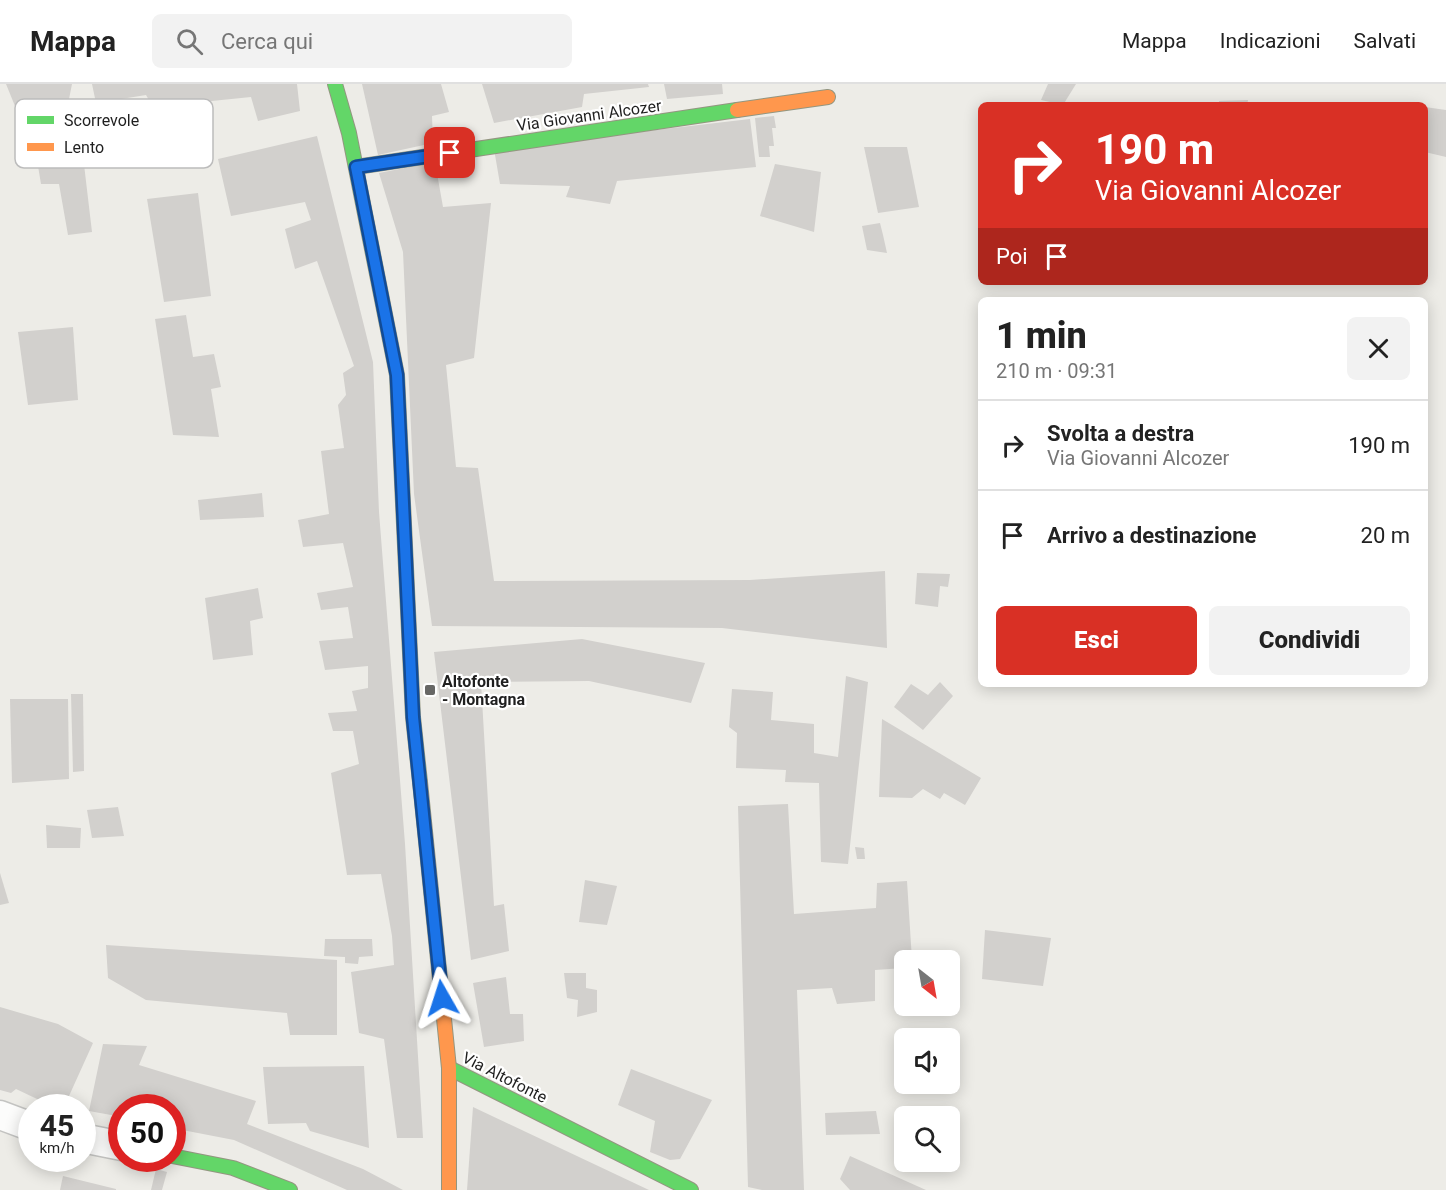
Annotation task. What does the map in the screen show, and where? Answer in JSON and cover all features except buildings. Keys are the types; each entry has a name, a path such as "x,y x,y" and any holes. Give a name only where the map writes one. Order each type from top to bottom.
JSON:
{"main road":[{"name":"Via Altofonte","path":"336,84 356,167 397,375 413,717 449,1068 691,1190"},
{"name":"Via Giovanni Alcozer","path":"356,167 828,97"},
{"path":"449,1068 449,1190"},
{"path":"186,1159 233,1168 290,1190"}],"street":[{"path":"0,1116 18,1123"}],"traffic: fast":[{"path":"335,84 349,133 397,375 413,717 420,782"},
{"path":"356,167 737,110"},
{"path":"449,1068 691,1190"},
{"path":"186,1159 233,1168 290,1190"}],"traffic: slow":[{"path":"737,110 828,97"},
{"path":"420,782 449,1068 449,1190"}],"place":[{"name":"Altofonte - Montagna","path":"430,690"}],"route":[{"path":"442,998 413,717 397,375 356,167 450,153"}]}
